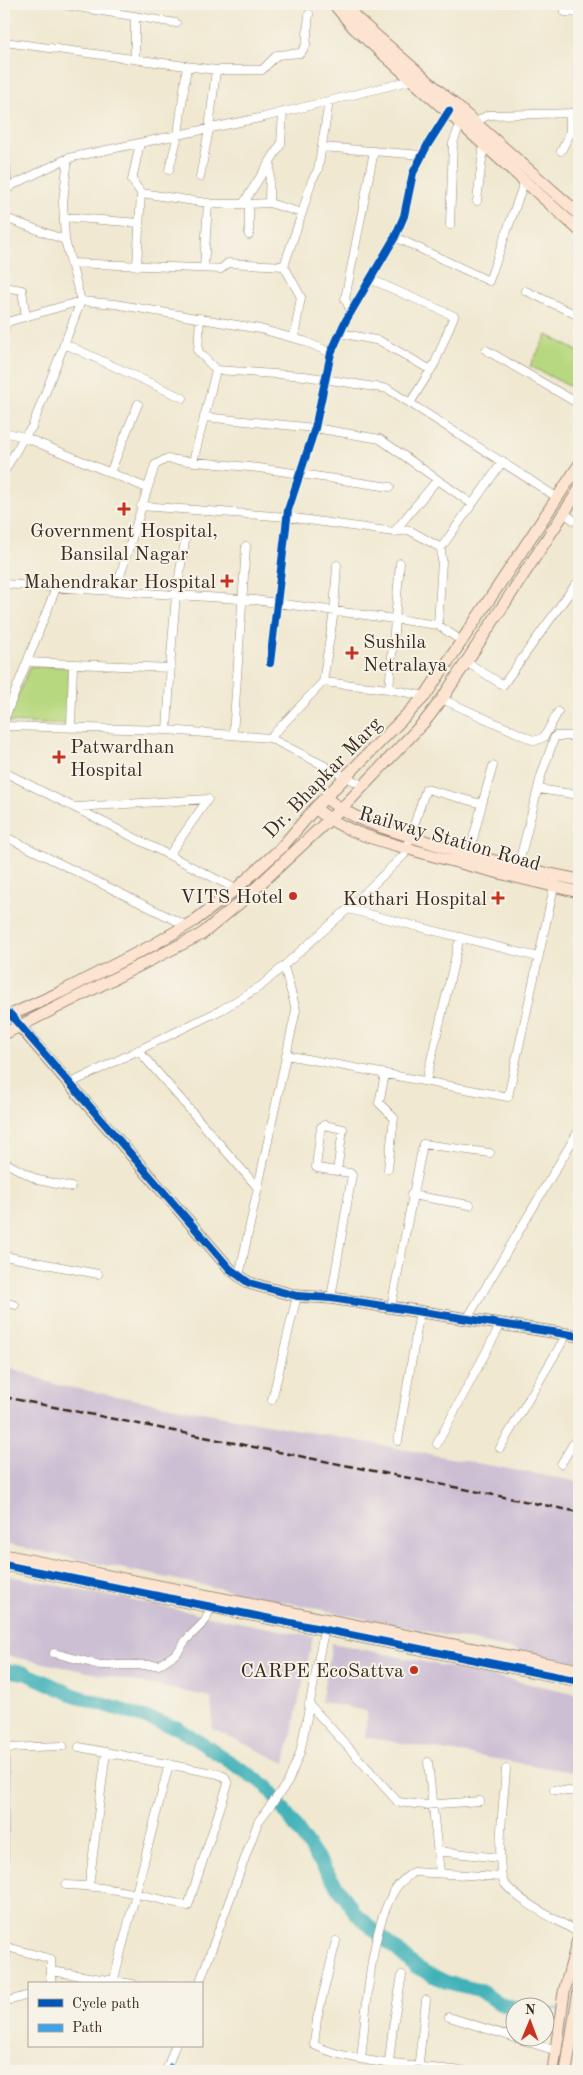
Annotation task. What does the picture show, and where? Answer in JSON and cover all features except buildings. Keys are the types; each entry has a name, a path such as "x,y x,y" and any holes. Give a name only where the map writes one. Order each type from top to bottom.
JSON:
{"street":[{"path":"58,4 176,23"},
{"path":"334,4 354,28 449,111 468,124 484,143 579,230"},
{"path":"346,6 362,4"},
{"path":"566,4 564,12 579,13"},
{"path":"346,6 356,18 468,124 579,214"},
{"path":"4,42 216,70 262,70 277,55 301,53 306,44 309,14"},
{"path":"135,16 135,59"},
{"path":"169,170 178,136 187,66"},
{"path":"200,177 210,129 216,70"},
{"path":"4,147 6,190 68,158 210,129 413,80"},
{"path":"294,338 301,297 284,266 312,180 318,170 329,101"},
{"path":"270,663 275,602 287,517 315,428 331,353 351,311 395,237 404,216 413,174 422,155 449,111"},
{"path":"249,235 246,204 281,144 283,112"},
{"path":"561,151 570,134 570,113"},
{"path":"450,225 453,143 468,124 488,115 579,113"},
{"path":"137,266 141,193 132,180 140,143"},
{"path":"477,201 484,143"},
{"path":"322,147 422,155"},
{"path":"351,311 345,299 374,152"},
{"path":"4,472 24,437 32,427 81,301 65,240 64,217 68,158"},
{"path":"269,203 270,161"},
{"path":"395,237 489,281 525,180"},
{"path":"141,193 208,203 269,203 302,213"},
{"path":"204,268 208,203"},
{"path":"4,215 8,219 65,240"},
{"path":"64,217 139,223"},
{"path":"70,263 221,269 228,263 284,266"},
{"path":"370,279 454,316 430,370 410,403"},
{"path":"4,287 22,290 26,316"},
{"path":"526,291 579,316"},
{"path":"4,330 7,322 81,301 163,311 260,329 294,338 331,353"},
{"path":"200,318 198,350 216,370 326,380 388,389 558,498"},
{"path":"340,333 380,341 430,370"},
{"path":"65,344 183,398"},
{"path":"486,350 579,404"},
{"path":"194,462 216,370"},
{"path":"110,473 138,404"},
{"path":"204,417 315,428 380,439 472,504"},
{"path":"4,432 24,437 147,488"},
{"path":"115,592 155,465 166,459 299,474 390,487"},
{"path":"438,625 442,561 441,548 503,462"},
{"name":"Dr. Bhapkar Marg","path":"7,1016 61,992 153,946 187,926 236,889 280,848 315,808 425,696 579,465"},
{"path":"394,532 437,480"},
{"name":"Dr. Bhapkar Marg","path":"4,1034 202,934 243,900 340,810 426,720 442,699 579,490"},
{"path":"141,506 287,517 394,532 409,530 441,548"},
{"path":"564,513 579,524"},
{"path":"27,662 170,668 176,595 185,541"},
{"path":"233,735 240,599 246,546"},
{"path":"389,689 400,563"},
{"path":"270,738 323,682 334,611 337,565"},
{"path":"4,584 275,602 438,625 462,642"},
{"path":"465,662 503,685 575,585"},
{"path":"4,720 56,588"},
{"path":"167,730 171,658"},
{"path":"71,728 73,664"},
{"path":"323,682 389,689 425,696"},
{"path":"442,699 535,741 544,737 558,712"},
{"path":"4,726 167,730 270,738 348,776 364,786"},
{"path":"518,867 538,789 555,736 579,736"},
{"path":"469,855 493,766"},
{"path":"4,772 236,889"},
{"path":"70,1084 221,1010 261,986 348,909 410,843 426,789 482,804"},
{"path":"538,789 579,795"},
{"name":"Railway Station Road","path":"326,798 340,810 410,843 477,869 555,881 579,880"},
{"path":"74,808 208,800 170,855"},
{"name":"Railway Station Road","path":"315,808 329,820 350,831 518,867 579,892"},
{"path":"4,836 187,926"},
{"path":"286,1055 508,1097 555,881"},
{"path":"348,909 538,957"},
{"path":"426,1081 460,937"},
{"path":"239,1276 296,1010 284,966"},
{"path":"7,1016 20,1027 230,1269 250,1283 297,1296 331,1298 579,1336"},
{"path":"138,1050 258,1188"},
{"path":"385,1074 379,1103 394,1118 388,1169"},
{"path":"331,1298 352,1175 350,1173 337,1171 316,1167 321,1127 324,1125 342,1128 337,1171"},
{"path":"467,1319 579,1130"},
{"path":"391,1307 411,1195 424,1143 490,1153"},
{"path":"4,1162 38,1180 71,1187"},
{"path":"411,1195 470,1205"},
{"path":"4,1256 98,1274"},
{"path":"272,1400 297,1296"},
{"path":"4,1302 15,1305"},
{"path":"398,1440 420,1311"},
{"path":"437,1444 501,1324"},
{"path":"500,1448 567,1334"},
{"path":"562,1464 579,1434"},
{"path":"4,1555 579,1681"},
{"path":"4,1565 212,1607 325,1624 579,1670"},
{"path":"54,1653 100,1665 159,1665 177,1652 205,1621 212,1607"},
{"path":"200,1982 258,1822 288,1782 300,1753 325,1624"},
{"path":"309,1704 398,1802 432,1804 480,1801"},
{"path":"4,1864 5,1748 63,1746"},
{"path":"66,1885 89,1886 136,1893 188,1906 228,1784 225,1777 218,1774 79,1747"},
{"path":"89,1886 106,1752"},
{"path":"428,1762 440,1873"},
{"path":"114,1980 169,1764"},
{"path":"506,1769 500,1858 504,1883 524,1900 579,1934 564,1992 554,2071"},
{"path":"554,1790 579,1792"},
{"path":"437,1851 500,1858"},
{"path":"361,2058 374,1948 384,1914 396,1887 413,1872 502,1878"},
{"path":"336,1941 317,2019 314,2045 327,2051 418,2069 463,2071"},
{"path":"4,1970 5,1947 51,1959 51,1982"},
{"path":"51,1972 124,1982"},
{"path":"389,2062 402,1975"},
{"path":"566,2071 578,1994"},
{"path":"4,2002 28,1995"},
{"path":"418,2069 426,2000"},
{"path":"450,2017 558,2046"},
{"path":"174,2048 167,2068 176,2071"}],"shaded area":[{"path":"4,1365 57,1385 579,1482 579,1663 4,1544"},
{"path":"4,1575 313,1637 285,1763 213,1729 211,1697 4,1655"},
{"path":"332,1643 579,1694 579,1773 365,1737 367,1711 321,1702"}],"green space":[{"path":"547,335 579,352 579,391 530,366"},
{"path":"30,666 69,667 68,725 7,722"}],"waterway":[{"path":"4,1670 25,1673 74,1695 178,1728 267,1786 357,1915 416,1967 446,1982 479,1990 500,2004 506,2006"}],"railway":[{"path":"4,1397 579,1512"}],"marked path":[{"path":"168,2065 176,2071"},
{"path":"418,2066 418,2071"}],"cycle path":[{"path":"270,663 288,510 315,428 331,353 345,322 395,237 404,216 413,173 428,144 449,111"},
{"path":"10,1014 230,1269 249,1283 297,1296 331,1298 579,1336"},
{"path":"4,1565 579,1681"}],"place":[{"name":"Government Hospital, Bansilal Nagar","path":"124,509"},
{"name":"Mahendrakar Hospital","path":"227,581"},
{"name":"Sushila Netralaya","path":"352,653"},
{"name":"Patwardhan Hospital","path":"59,757"},
{"name":"VITS Hotel","path":"293,896"},
{"name":"Kothari Hospital","path":"498,898"},
{"name":"CARPE EcoSattva","path":"414,1670"}]}
